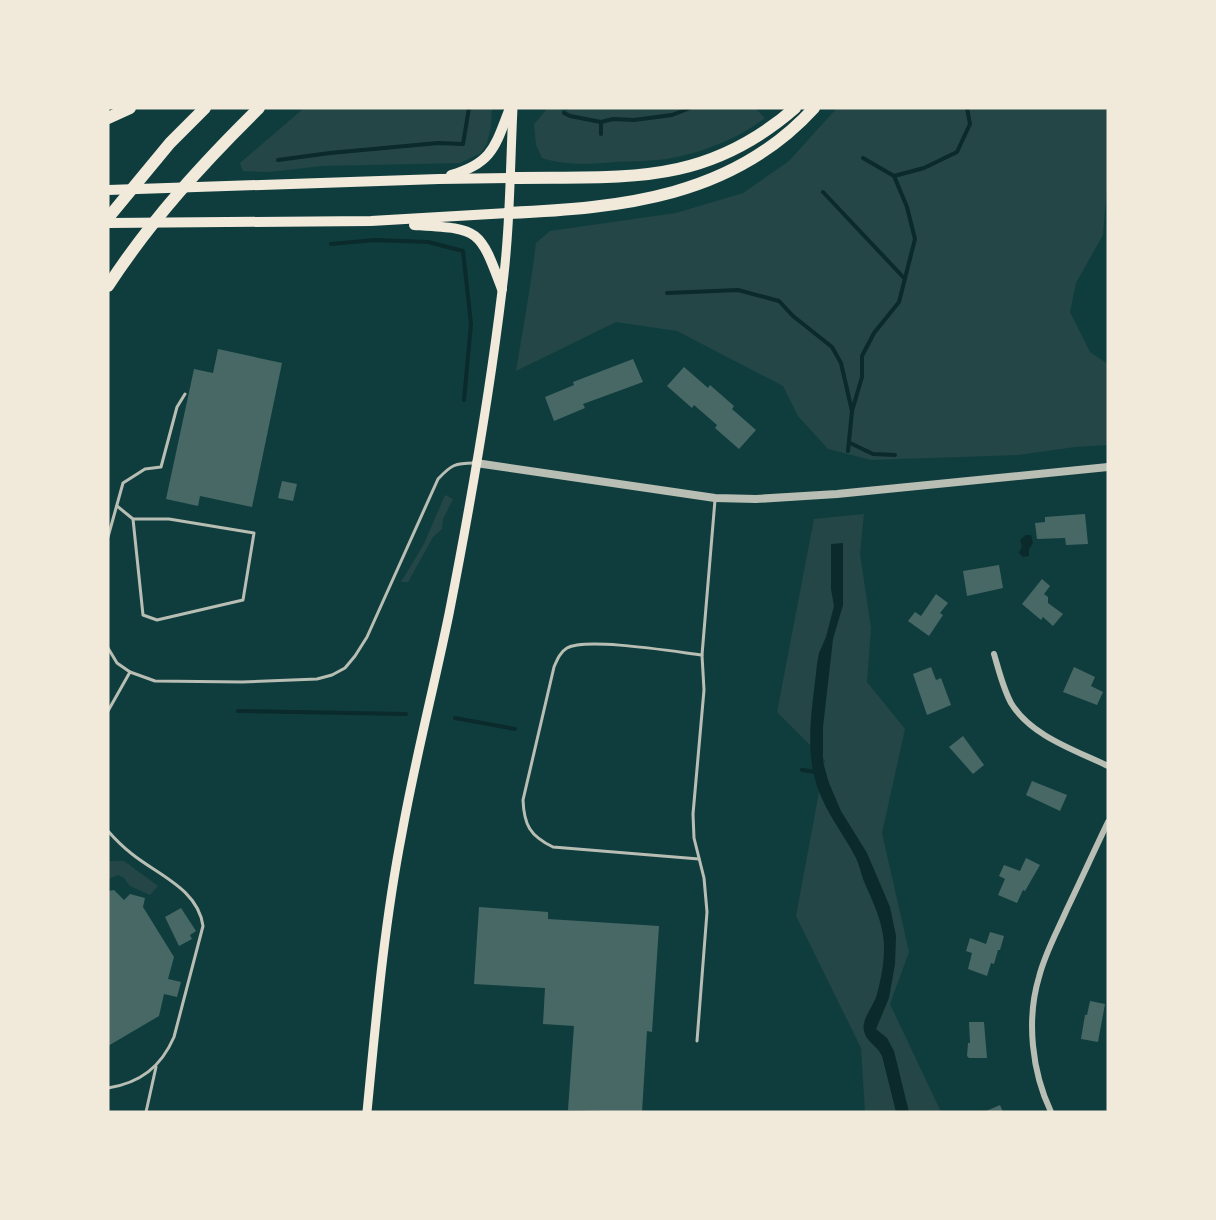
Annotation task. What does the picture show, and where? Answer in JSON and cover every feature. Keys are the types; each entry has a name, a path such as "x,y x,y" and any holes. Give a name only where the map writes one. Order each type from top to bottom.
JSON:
{"highway":[{"path":"108,118 130,108"},
{"path":"108,218 170,143 205,108"},
{"path":"108,286 160,214 259,108"},
{"path":"510,178 639,176 674,171 708,161 744,145 765,132 795,108"},
{"path":"508,213 618,205 683,190 758,157 782,140 814,108"}],"main road":[{"path":"367,1112 382,961 402,834 449,613 476,464 502,289 510,178 511,108"},
{"path":"439,179 471,169 489,154 511,108"},
{"path":"108,190 510,178"},
{"path":"108,223 372,221 508,213"},
{"path":"372,221 457,228 468,231 479,238 487,249 502,289"}],"street":[{"path":"476,464 715,498 796,498 1108,467"},
{"path":"994,654 1003,687 1012,705 1025,720 1057,741 1108,766"},
{"path":"1051,1112 1039,1080 1034,1054 1034,1004 1038,979 1046,954 1108,822"}],"lane":[{"path":"108,537 123,483 145,469 161,467 177,407 185,394"},
{"path":"108,648 117,663 130,672 155,681 275,681 318,679 332,675 345,668 367,637 438,479 449,467 459,463 476,464"},
{"path":"697,1041 706,912 704,878 694,838 693,814 704,690 702,656 715,498"},
{"path":"117,506 133,519 169,519 254,533 243,600 157,620 142,615 133,519"},
{"path":"699,859 553,847 541,841 530,830 524,817 523,800 554,667 559,655 566,648 577,644 597,645 702,656"},
{"path":"108,711 130,672"},
{"path":"108,831 131,854 182,889 202,913 203,926 174,1037 168,1050 148,1074 133,1082 108,1088"},
{"path":"146,1112 157,1065"}],"shaded area":[{"path":"304,108 492,108 487,143 481,153 460,163 322,166 269,172 243,171 240,163"},
{"path":"548,108 559,108 564,113 570,108 755,108 765,118 731,139 680,156 667,159 578,164 542,158 536,145 534,124"},
{"path":"837,108 1108,108 1108,173 1103,235 1076,283 1070,312 1090,352 1108,364 1108,445 1018,455 871,460 828,449 798,416 783,386 677,331 616,322 516,371 536,243 550,231 676,213 743,193 789,161"},
{"path":"445,495 453,499 443,519 442,529 433,537 408,582 401,582 424,544"},
{"path":"864,514 860,554 871,628 867,682 905,729 882,833 909,952 890,1004 941,1112 865,1112 861,1048 796,916 825,760 777,712 814,519"},
{"path":"1026,535 1031,535 1033,543 1029,549 1029,556 1023,557 1019,553 1022,546 1020,540"},
{"path":"843,543 843,605 833,639 823,727 823,762 841,811 867,853 890,907 896,936 895,964 889,998 876,1029 887,1038 894,1051 909,1112 896,1112 882,1056 864,1031 864,1022 877,994 883,964 884,942 880,920 856,858 821,796 811,756 811,725 817,664 834,606 831,589 831,544"},
{"path":"108,861 124,861 158,886 150,895 130,886 124,878 118,875 108,879"}],"building":[{"path":"218,349 282,363 252,507 200,496 198,506 166,499 194,369 213,373"},
{"path":"633,359 643,382 583,404 585,408 554,421 545,397 574,385 573,382"},
{"path":"684,367 734,406 732,409 756,430 739,449 715,428 717,425 694,405 692,408 667,386"},
{"path":"282,481 297,484 293,501 278,498"},
{"path":"1085,514 1088,544 1066,545 1065,538 1037,539 1035,523 1045,522 1045,517"},
{"path":"999,565 1003,588 967,596 963,571"},
{"path":"1042,579 1050,586 1044,594 1048,597 1048,603 1063,614 1053,626 1043,617 1041,620 1022,604"},
{"path":"936,594 948,603 940,613 943,615 929,636 908,621 915,612 921,616"},
{"path":"931,667 936,680 941,678 951,705 927,715 913,674"},
{"path":"1074,667 1095,677 1091,686 1103,692 1097,705 1063,692"},
{"path":"963,736 984,765 973,774 949,747"},
{"path":"1032,781 1067,795 1060,811 1026,795"},
{"path":"1026,858 1040,865 1017,903 998,895 1005,879 999,876 1004,865 1020,871"},
{"path":"114,890 124,900 130,894 145,898 143,907 174,957 168,979 181,982 177,997 164,994 159,1016 108,1046 108,891"},
{"path":"479,907 548,912 548,919 659,926 652,1032 647,1031 642,1112 568,1110 574,1026 543,1024 545,988 474,984"},
{"path":"181,908 196,931 190,935 192,939 179,946 165,917"},
{"path":"990,932 1004,936 987,976 968,969 972,953 966,951 970,938 986,944"},
{"path":"1090,1001 1105,1004 1098,1042 1081,1039"},
{"path":"969,1022 984,1022 987,1058 967,1056 968,1043 970,1043"},
{"path":"1000,1105 1003,1112 984,1112"}],"waterway":[{"path":"278,160 438,143 463,144 469,108"},
{"path":"564,113 601,122 613,119 634,120 672,115 690,108"},
{"path":"848,451 852,411 862,377 862,356 874,333 899,302 915,239 907,207 894,176 924,168 957,152 970,124 967,108"},
{"path":"601,122 601,134"},
{"path":"863,158 894,176"},
{"path":"823,192 904,278"},
{"path":"331,244 375,240 428,242 463,251 471,324 464,400"},
{"path":"667,293 738,290 779,301 793,316 832,347 841,363 852,411"},
{"path":"850,443 873,454 895,455"},
{"path":"238,711 406,714"},
{"path":"455,718 515,729"},
{"path":"802,770 816,772"}]}
